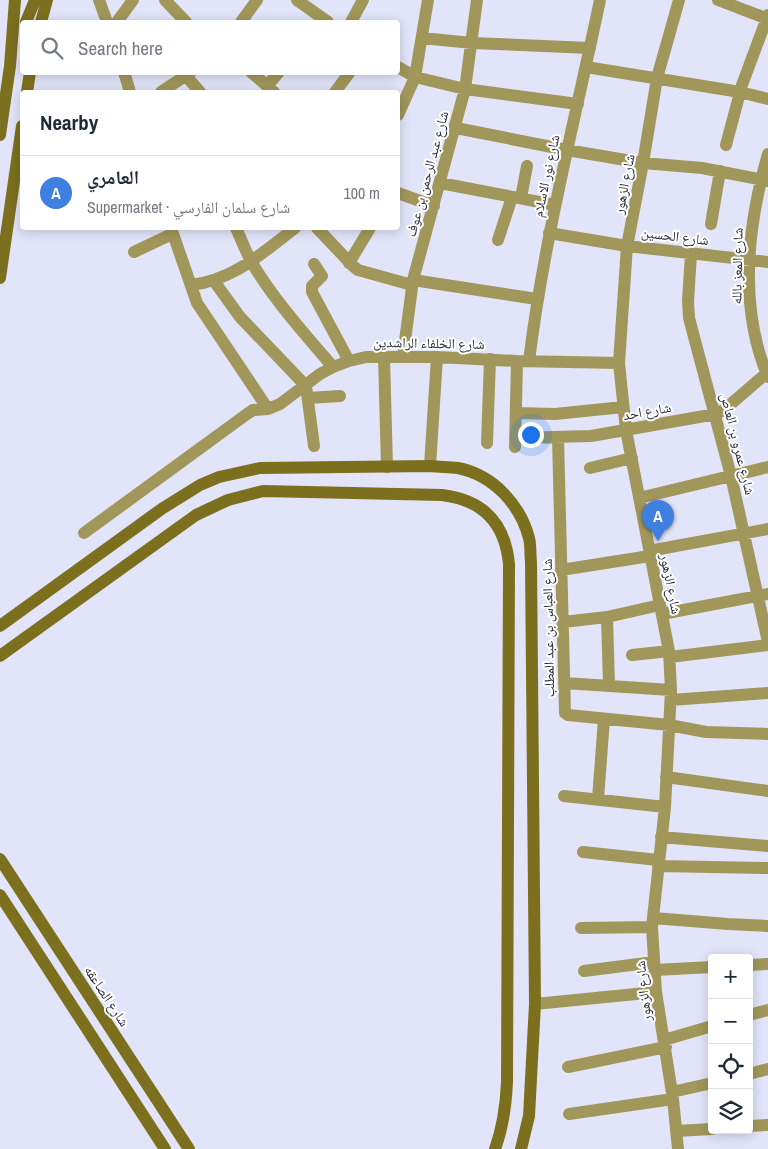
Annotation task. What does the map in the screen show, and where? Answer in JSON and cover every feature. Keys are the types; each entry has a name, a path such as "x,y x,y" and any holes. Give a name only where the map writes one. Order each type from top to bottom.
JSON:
{"street":[{"path":"0,135 10,66 15,0"},
{"path":"27,20 35,0"},
{"path":"41,20 46,0"},
{"path":"99,0 106,20"},
{"path":"118,20 133,0"},
{"path":"165,0 184,20"},
{"path":"242,20 257,0"},
{"path":"297,0 325,20"},
{"path":"352,20 362,0"},
{"path":"400,111 415,77 428,0"},
{"name":"شارع عبد الرحمن بن عوف","path":"403,356 412,283 456,128 465,89 477,0"},
{"name":"شارع نور الاسلام","path":"515,443 516,413 523,361 600,0"},
{"name":"شارع الزهور","path":"678,1149 673,1095 656,992 652,922 665,807 671,695 670,654 626,430 619,363 627,246 657,78 679,0"},
{"path":"718,0 768,17 740,92 726,145"},
{"path":"10,66 20,38"},
{"path":"422,38 590,48"},
{"path":"586,67 740,92 768,99"},
{"path":"400,68 415,77 465,89 578,104"},
{"path":"28,90 30,75"},
{"path":"125,75 129,90"},
{"path":"164,90 187,75"},
{"path":"190,75 199,90"},
{"path":"254,75 271,90 278,75"},
{"path":"336,90 348,75"},
{"path":"456,128 643,163 720,171 764,180"},
{"path":"0,278 2,250 20,138"},
{"name":"شارع المعز بالله","path":"768,154 764,180 754,209 749,260 749,295 753,327 757,348 768,374"},
{"path":"498,240 527,166"},
{"path":"711,224 720,171"},
{"path":"440,183 555,205"},
{"path":"400,195 434,206"},
{"path":"237,230 251,261 280,305 333,367"},
{"path":"191,285 214,281 227,276 293,230"},
{"path":"319,230 348,263 358,270 412,283 537,299"},
{"path":"348,263 369,230"},
{"path":"134,252 172,231 197,303 268,409"},
{"name":"شارع الحسين","path":"549,233 627,246 768,262"},
{"name":"شارع عمرو بن العاص","path":"691,254 688,301 689,318 716,414 744,534 763,595 768,644"},
{"path":"314,264 322,276 312,286 312,292 349,360"},
{"path":"214,281 240,317 307,392 314,446"},
{"name":"شارع الخلفاء الراشدين","path":"84,533 247,414 260,408 268,409 307,392 320,374 349,360 366,357 403,356 619,363"},
{"path":"384,357 387,466"},
{"path":"430,466 437,357"},
{"path":"487,443 490,359"},
{"name":"شارع احد","path":"515,443 591,436 716,414 725,409 768,374"},
{"path":"307,392 340,396"},
{"path":"516,413 555,414 623,407"},
{"name":"شارع العباس بن عبد المطلب","path":"558,438 566,714 669,725 706,732 768,734"},
{"path":"590,468 632,458"},
{"path":"0,626 164,508 200,485 219,477 260,468 430,466 458,468 478,475 496,486 523,520 529,540 535,1004 529,1116 522,1149"},
{"path":"638,498 768,467"},
{"path":"0,656 196,515 228,500 263,492 442,495 472,502 484,510 495,521 503,534 508,549 509,564 507,1082 506,1109 495,1149"},
{"path":"561,570 650,554 768,529"},
{"path":"563,622 763,595"},
{"path":"607,617 602,648 609,685"},
{"path":"632,655 670,654 768,644"},
{"path":"564,683 609,685 671,695 768,693"},
{"path":"598,800 604,719"},
{"path":"666,777 768,790"},
{"path":"564,796 665,807"},
{"path":"661,837 768,846"},
{"path":"582,852 658,863 768,868"},
{"name":"شارع الصاعقه","path":"0,860 188,1149"},
{"path":"0,895 165,1149"},
{"path":"581,928 652,922 768,926"},
{"path":"753,965 768,964"},
{"path":"584,971 654,966 708,967"},
{"path":"535,1004 656,992"},
{"path":"753,1014 768,1010"},
{"path":"568,1067 665,1044 708,1028"},
{"path":"753,1073 768,1069"},
{"path":"570,1114 673,1095 708,1084"},
{"path":"753,1126 768,1125"},
{"path":"676,1131 708,1129"}],"place":[{"name":"العامري","path":"658,541"}]}
